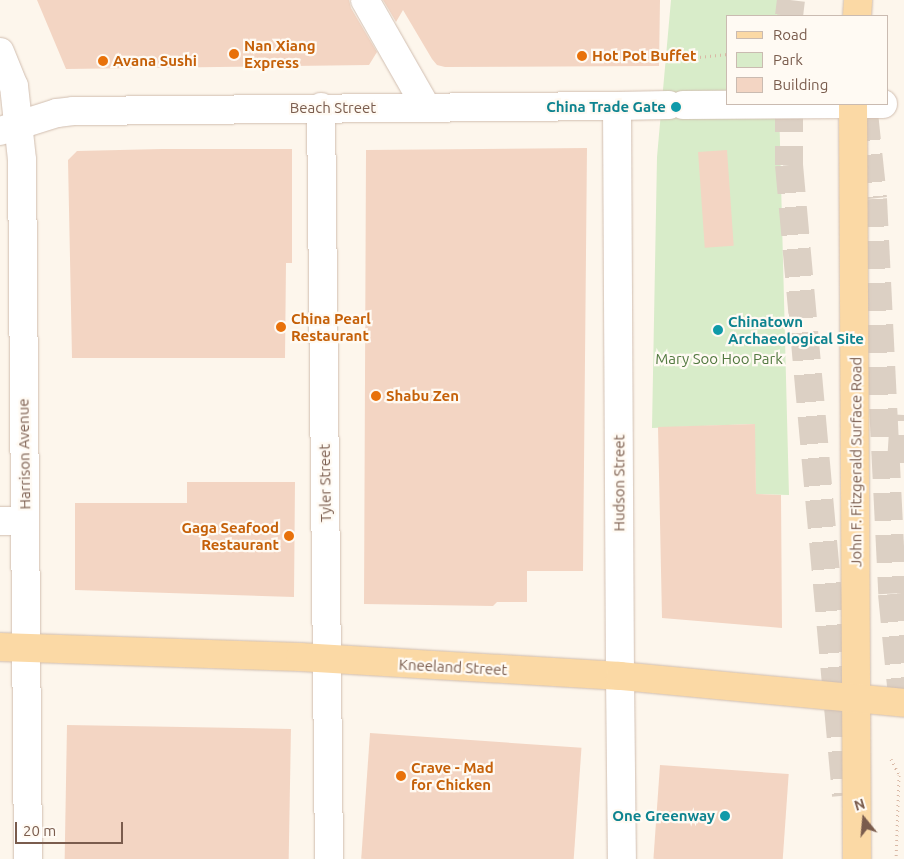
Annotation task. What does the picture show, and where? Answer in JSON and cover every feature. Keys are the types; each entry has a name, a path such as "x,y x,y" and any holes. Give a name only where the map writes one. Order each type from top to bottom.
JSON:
{"main road":[{"path":"857,15 858,0"},
{"name":"John F. Fitzgerald Surface Road","path":"853,105 857,859"},
{"name":"Kneeland Street","path":"13,647 328,659 620,676 856,700 904,703"}],"street":[{"path":"364,0 426,107"},
{"name":"Harrison Avenue","path":"0,52 14,86 10,128 13,647 28,859"},
{"path":"889,104 904,104"},
{"name":"Beach Street","path":"10,128 57,113 73,111 321,107 726,105"},
{"name":"Hudson Street","path":"617,106 622,859"},
{"name":"Tyler Street","path":"321,107 329,859"}],"path":[{"path":"670,60 726,54"},
{"path":"889,776 899,774 896,859"}],"green space":[{"name":"Mary Soo Hoo Park","path":"671,0 783,0 781,15 726,15 726,105 779,105 789,495 756,494 754,424 652,428 657,157"}],"building":[{"path":"37,0 349,0 351,8 377,52 369,65 66,69"},
{"path":"383,0 660,0 659,66 445,67 437,65 432,59 403,10 396,22"},
{"path":"587,148 583,571 527,571 527,602 497,602 493,606 364,604 366,150"},
{"path":"292,149 292,263 286,263 285,358 72,358 68,160 77,151"},
{"path":"727,150 734,246 705,248 698,152"},
{"path":"755,424 756,494 781,495 782,628 662,618 658,427"},
{"path":"187,482 295,482 294,597 75,590 75,503 187,503"},
{"path":"67,725 291,729 289,859 65,859"},
{"path":"370,733 581,748 574,859 361,859"},
{"name":"One Greenway","path":"660,765 789,774 783,859 653,859"}],"tunnel":[{"path":"789,15 791,0"},
{"path":"789,105 789,165 846,795"},
{"path":"864,113 873,199 892,594 904,717"},
{"path":"901,463 904,415"}],"place":[{"name":"Nan Xiang Express","path":"234,54"},
{"name":"Hot Pot Buffet","path":"582,56"},
{"name":"Avana Sushi","path":"103,61"},
{"name":"China Trade Gate","path":"676,107"},
{"name":"China Pearl Restaurant","path":"281,327"},
{"name":"Chinatown Archaeological Site","path":"718,330"},
{"name":"Shabu Zen","path":"376,396"},
{"name":"Gaga Seafood Restaurant","path":"289,536"},
{"name":"Crave - Mad for Chicken","path":"401,776"},
{"name":"One Greenway","path":"725,816"}]}
